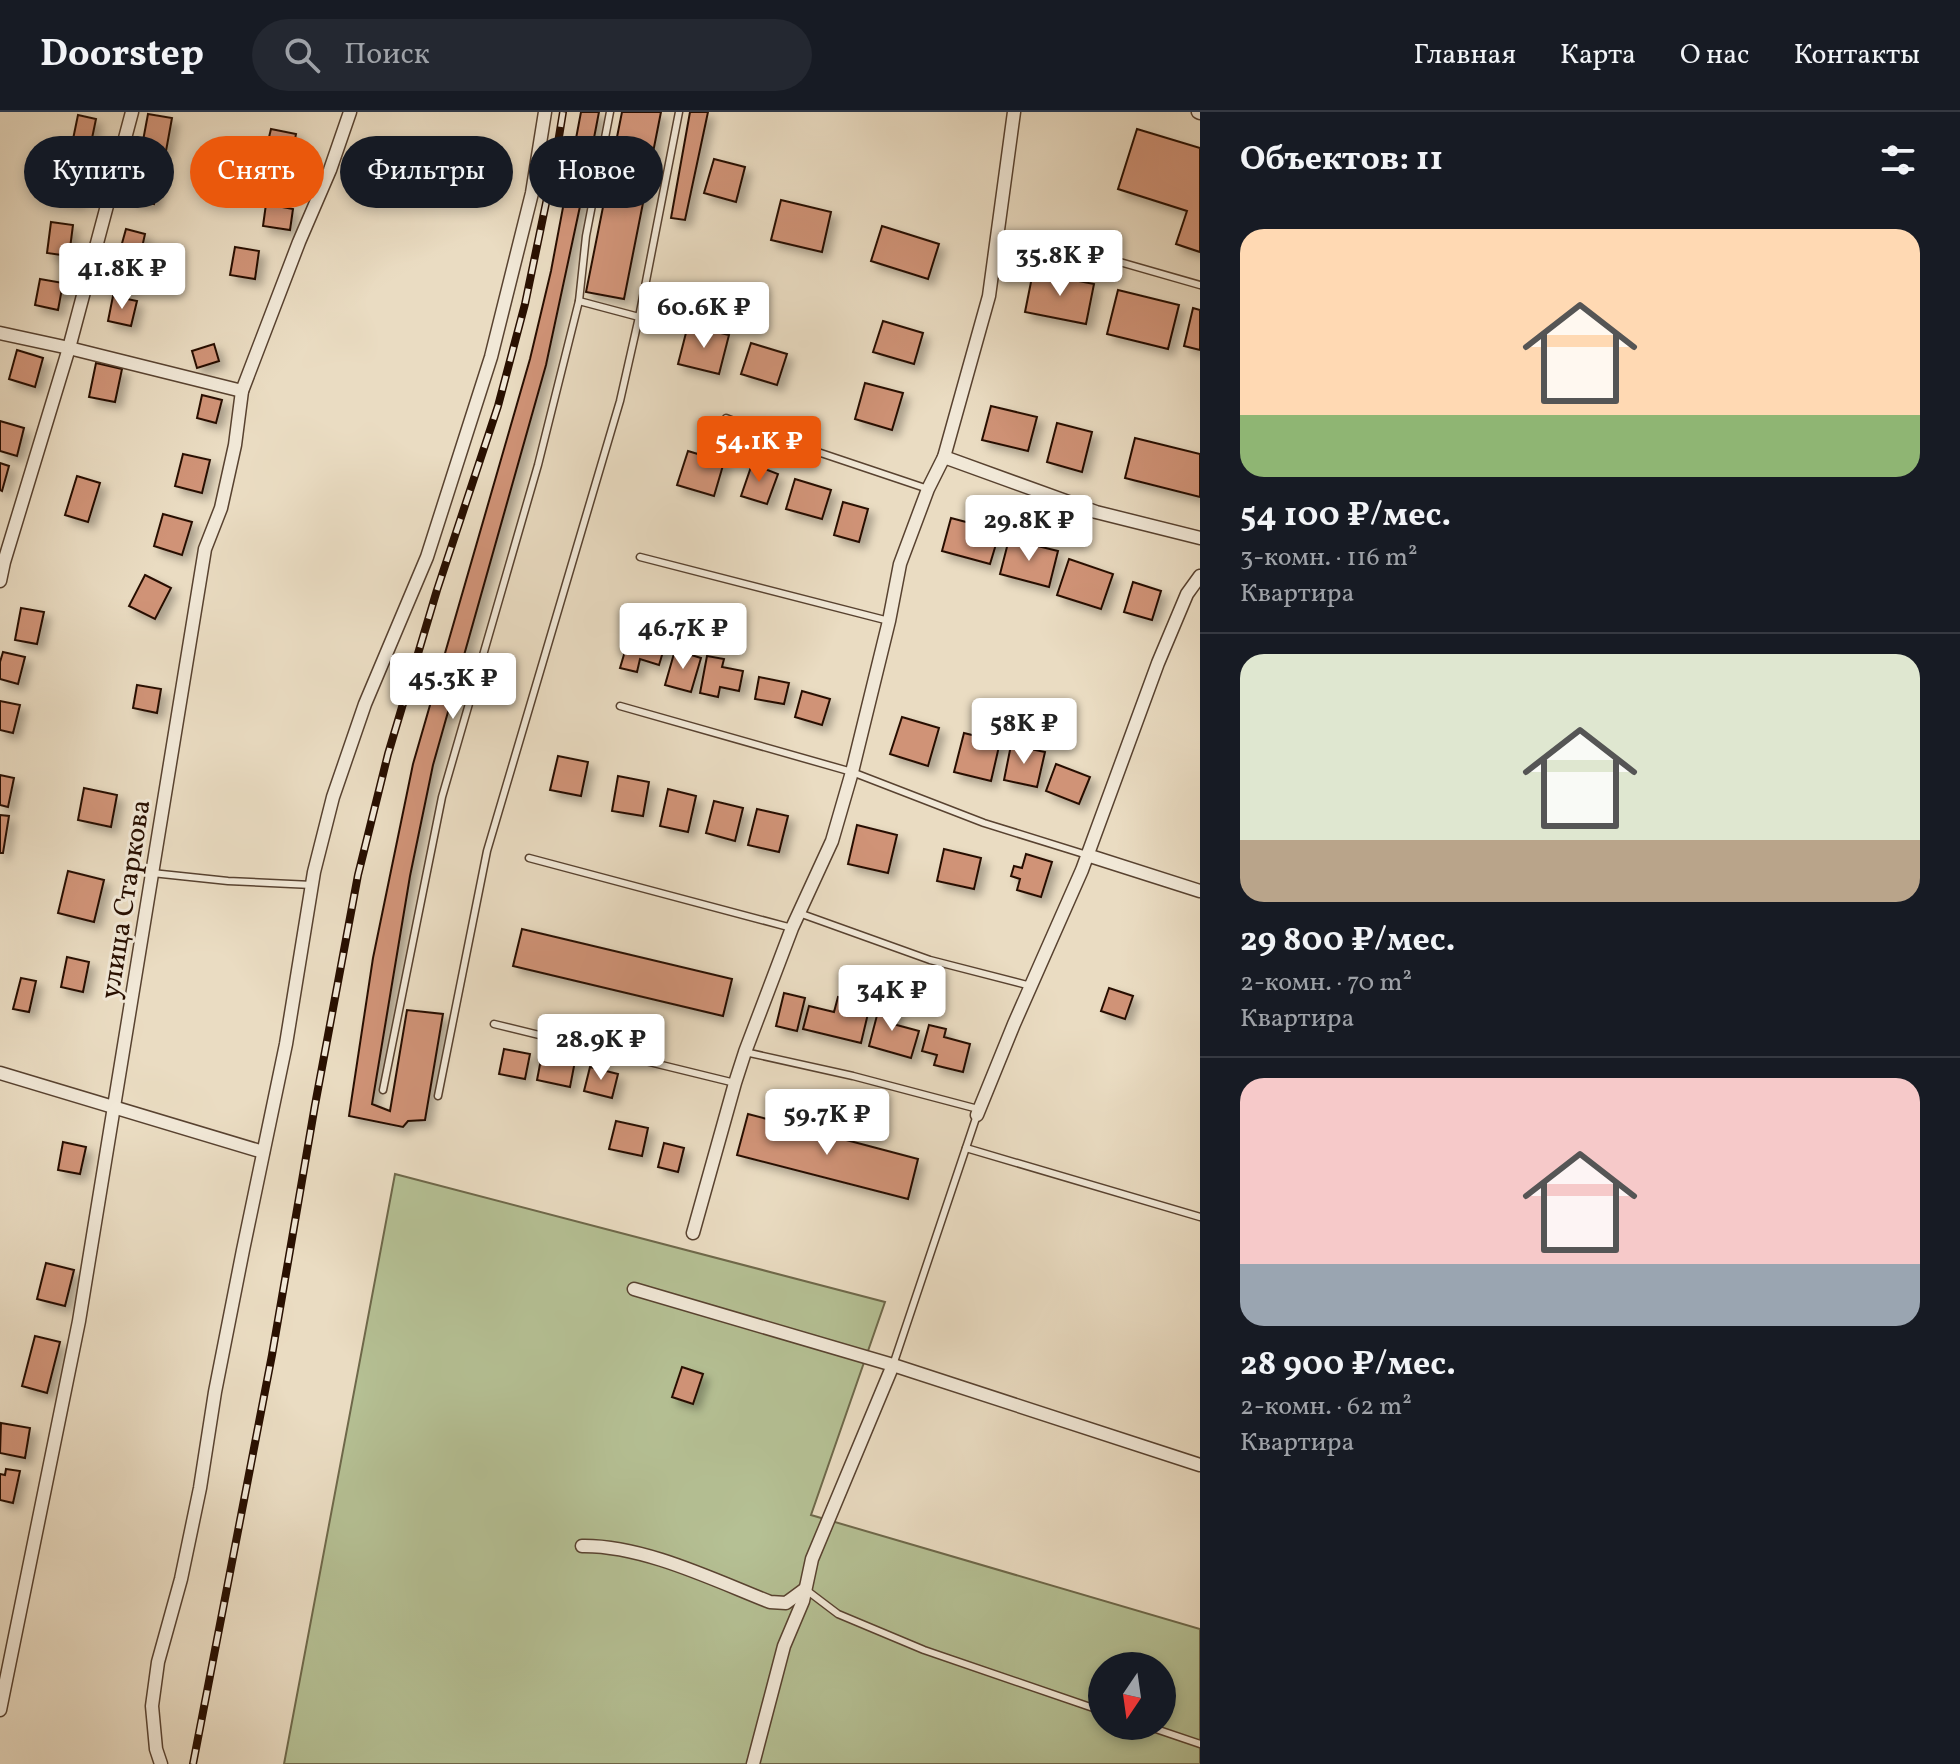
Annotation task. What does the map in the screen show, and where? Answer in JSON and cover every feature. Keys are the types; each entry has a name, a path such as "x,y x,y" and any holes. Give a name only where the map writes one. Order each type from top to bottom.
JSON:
{"street":[{"path":"0,581 69,348 132,112"},
{"name":"улица Старкова","path":"0,1710 79,1321 205,549 221,508 235,445 242,391 350,112"},
{"path":"161,1764 156,1749 152,1706 158,1662 181,1579 200,1488 215,1392 286,1044 312,885 333,797 365,704 427,557 491,357 532,193 545,112"},
{"path":"693,1233 745,1052 792,928 832,841 852,772 900,564 928,489 944,457 989,296 1014,112"},
{"path":"0,333 242,391"},
{"path":"944,457 1096,512 1200,538"},
{"path":"978,1112 1087,855 1158,663 1187,594 1200,576"},
{"path":"1087,855 1200,891"},
{"path":"0,1073 263,1152"},
{"path":"634,1289 893,1365 1200,1465"},
{"path":"753,1764 784,1646 803,1601 812,1559 893,1365"},
{"path":"582,1546 637,1552 770,1602 786,1603 805,1589"}],"lane":[{"path":"383,1090 442,797 534,480 579,301 586,236 610,112"},
{"path":"438,1096 487,851 620,401 679,112"},
{"path":"1036,238 1200,285"},
{"path":"579,301 639,317"},
{"path":"726,418 928,489"},
{"path":"640,557 889,621"},
{"path":"620,706 852,772 984,823 1087,855"},
{"path":"529,858 792,928"},
{"path":"152,873 312,885"},
{"path":"799,913 930,960 1031,986"},
{"path":"494,1024 735,1083"},
{"path":"745,1052 853,1076 978,1112 893,1365"},
{"path":"966,1148 1200,1217"},
{"path":"805,1589 838,1614 924,1650 1088,1706"},
{"path":"1176,1736 1200,1744"}],"green space":[{"path":"395,1174 885,1302 811,1515 1200,1629 1200,1764 284,1764"}],"building":[{"path":"581,112 599,112 594,136 576,136"},
{"path":"622,112 661,112 656,136 617,136"},
{"path":"690,112 708,112 685,220 671,218"},
{"path":"148,114 172,118 169,136 144,136"},
{"path":"78,115 96,119 92,136 74,136"},
{"path":"271,129 296,134 296,136 269,136"},
{"path":"1137,129 1200,148 1200,252 1176,244 1187,211 1118,189"},
{"path":"714,159 745,167 736,202 704,193"},
{"path":"781,200 831,212 822,252 771,240"},
{"path":"265,208 293,209 290,230 263,226"},
{"path":"563,208 580,208 546,365 433,765 410,876 372,1104 390,1111 407,1010 443,1014 425,1120 408,1121 403,1127 349,1116 373,958 413,764 530,359"},
{"path":"603,208 642,208 624,299 586,292"},
{"path":"51,222 73,225 69,256 47,253"},
{"path":"882,226 939,244 928,279 871,261"},
{"path":"126,229 145,234 141,252 121,247"},
{"path":"235,247 259,251 255,279 230,275"},
{"path":"119,263 136,266 133,288 116,286"},
{"path":"1033,272 1094,284 1086,324 1025,312"},
{"path":"40,279 63,283 58,310 35,305"},
{"path":"1118,290 1179,305 1168,349 1107,334"},
{"path":"113,296 137,301 131,326 108,321"},
{"path":"1193,308 1200,310 1200,350 1184,346"},
{"path":"883,321 923,333 914,364 873,352"},
{"path":"688,325 729,335 719,374 678,364"},
{"path":"751,343 787,354 777,385 741,374"},
{"path":"214,344 219,361 197,368 192,351"},
{"path":"17,350 43,358 35,387 9,379"},
{"path":"96,363 122,369 115,402 89,397"},
{"path":"865,383 903,393 892,430 855,419"},
{"path":"202,395 222,400 216,423 197,418"},
{"path":"991,406 1037,417 1028,451 982,440"},
{"path":"0,421 24,428 17,456 0,451"},
{"path":"1057,423 1092,432 1082,472 1047,462"},
{"path":"1135,438 1200,454 1200,497 1125,478"},
{"path":"688,451 724,462 714,496 677,485"},
{"path":"183,454 210,460 202,493 175,486"},
{"path":"0,463 9,466 2,491 0,490"},
{"path":"752,464 778,474 767,504 741,496"},
{"path":"77,476 100,483 88,522 65,515"},
{"path":"795,479 831,490 822,519 786,509"},
{"path":"843,502 868,509 859,542 834,535"},
{"path":"163,514 192,522 182,555 154,546"},
{"path":"951,518 1000,531 990,564 942,551"},
{"path":"1009,539 1058,551 1049,587 1000,574"},
{"path":"1069,559 1113,574 1101,609 1057,595"},
{"path":"145,575 171,588 155,619 129,606"},
{"path":"1133,582 1161,591 1152,620 1124,612"},
{"path":"21,608 44,612 37,644 15,640"},
{"path":"631,631 666,642 659,665 640,659 637,672 620,668"},
{"path":"675,650 701,658 691,692 665,685"},
{"path":"3,652 25,657 18,684 0,679"},
{"path":"707,656 724,659 722,667 743,671 739,691 720,687 718,697 700,693"},
{"path":"759,677 789,683 784,704 755,699"},
{"path":"137,685 161,689 157,713 133,708"},
{"path":"802,691 830,699 822,725 795,717"},
{"path":"0,701 20,705 13,733 0,730"},
{"path":"902,717 939,728 928,766 890,754"},
{"path":"964,733 1000,742 991,781 954,772"},
{"path":"1011,745 1045,752 1037,787 1004,780"},
{"path":"558,756 588,762 581,796 550,790"},
{"path":"1056,764 1090,777 1079,804 1046,791"},
{"path":"0,775 14,778 8,807 0,805"},
{"path":"618,776 649,782 643,816 612,811"},
{"path":"84,788 117,795 111,827 78,820"},
{"path":"668,789 696,796 688,832 660,826"},
{"path":"714,801 743,808 735,841 706,833"},
{"path":"757,809 788,816 779,852 748,845"},
{"path":"0,815 9,816 3,853 0,853"},
{"path":"857,825 897,835 888,873 848,864"},
{"path":"944,849 981,858 974,889 937,881"},
{"path":"1026,854 1052,862 1041,897 1017,890 1020,879 1011,876 1014,866 1022,868"},
{"path":"68,871 104,880 94,922 58,913"},
{"path":"522,929 732,979 723,1016 513,966"},
{"path":"67,957 89,962 83,992 61,987"},
{"path":"21,978 36,981 29,1012 13,1009"},
{"path":"1109,988 1133,996 1125,1019 1101,1011"},
{"path":"784,993 805,998 797,1031 776,1026"},
{"path":"838,997 870,1005 861,1043 803,1029 809,1006 834,1012"},
{"path":"881,1000 899,1005 893,1024 919,1031 911,1058 869,1046"},
{"path":"929,1025 946,1029 944,1037 970,1044 963,1072 934,1065 937,1055 922,1051"},
{"path":"504,1049 530,1054 525,1079 499,1074"},
{"path":"542,1054 575,1061 570,1087 537,1080"},
{"path":"590,1067 618,1074 612,1098 584,1091"},
{"path":"748,1114 918,1159 908,1199 737,1155"},
{"path":"616,1121 648,1128 642,1156 609,1149"},
{"path":"63,1142 86,1147 80,1174 58,1170"},
{"path":"664,1143 684,1148 678,1172 658,1167"},
{"path":"46,1263 74,1270 65,1306 37,1299"},
{"path":"35,1336 60,1342 47,1393 22,1386"},
{"path":"682,1367 703,1374 693,1404 672,1397"},
{"path":"1,1423 30,1428 25,1458 0,1453"},
{"path":"6,1469 20,1471 13,1503 0,1500 0,1474 5,1475"}],"railway":[{"path":"193,1764 272,1355 358,875 388,754 437,590 498,406 525,304 563,112"}]}
